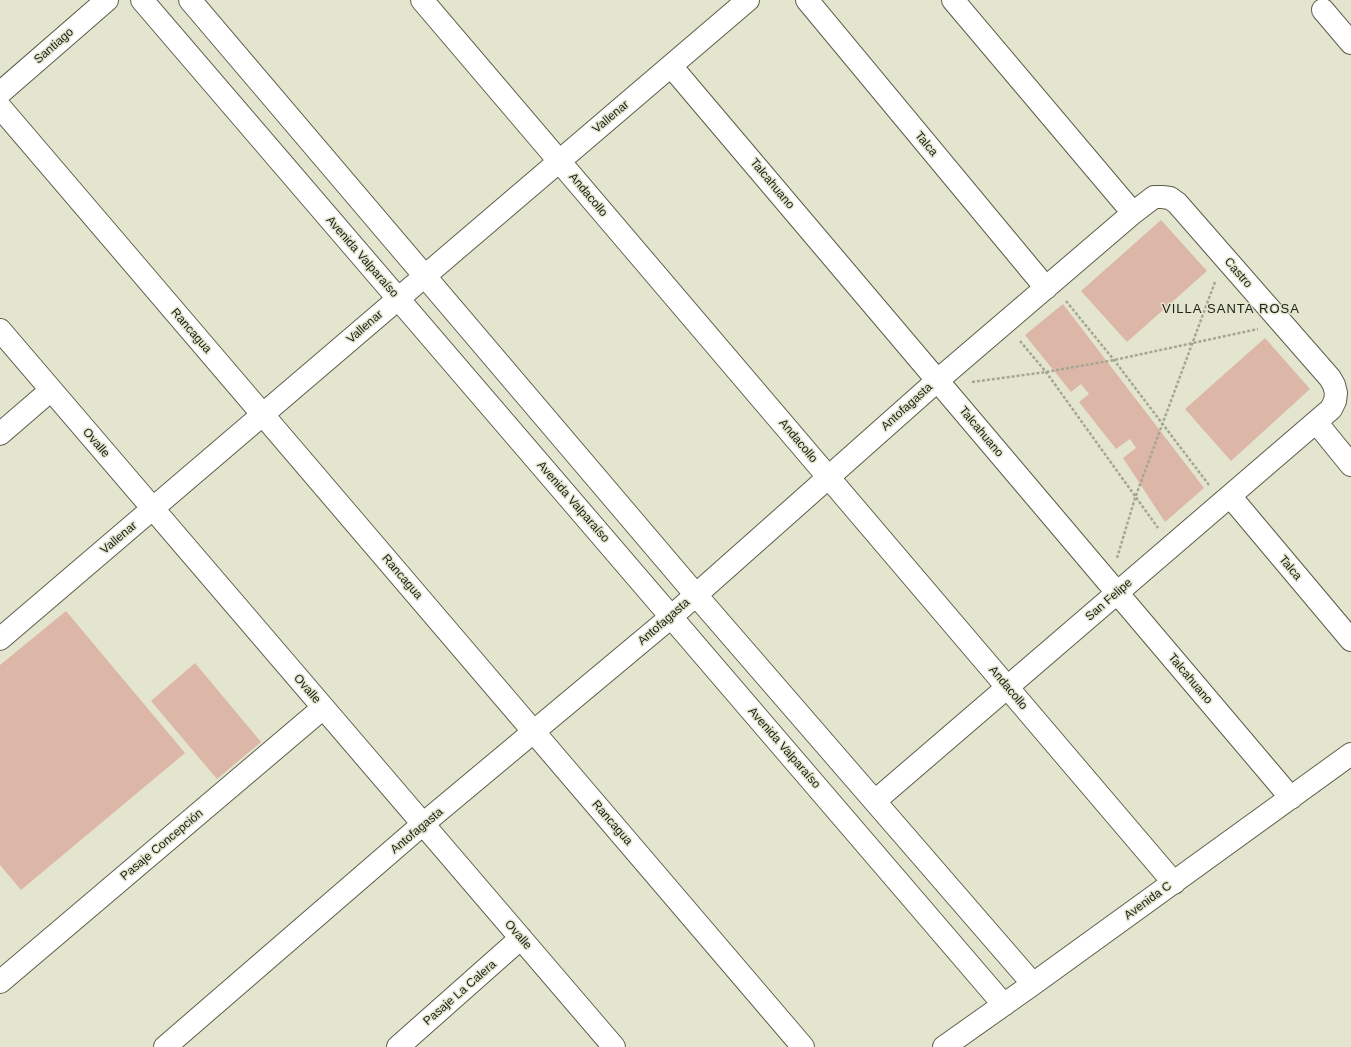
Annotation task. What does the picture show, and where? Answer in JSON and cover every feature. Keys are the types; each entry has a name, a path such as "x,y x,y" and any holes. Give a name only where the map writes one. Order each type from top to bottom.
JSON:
{"street":[{"name":"Santiago","path":"0,93 107,0"},
{"name":"Avenida Valparaíso","path":"142,0 1004,1005"},
{"path":"190,0 696,595 1033,984"},
{"name":"Andacollo","path":"422,0 1174,882"},
{"name":"Vallenar","path":"0,639 748,0"},
{"name":"Talca","path":"807,0 1054,292"},
{"path":"953,0 1133,213"},
{"path":"1323,10 1351,43"},
{"name":"Talcahuano","path":"672,66 1291,798"},
{"name":"Rancagua","path":"0,107 803,1047"},
{"name":"Antofagasta","path":"165,1047 423,824 671,617 938,380 1054,292 1133,213 1154,197 1162,197"},
{"name":"Castro","path":"1162,197 1170,198 1177,203 1330,378 1336,393"},
{"name":"Ovalle","path":"0,330 614,1047"},
{"path":"0,434 51,390"},
{"name":"San Felipe","path":"875,801 1117,592 1221,492 1316,422 1331,409 1335,401 1336,393"},
{"path":"1316,422 1351,465"},
{"name":"Talca","path":"1221,492 1351,640"},
{"name":"Pasaje Concepción","path":"0,982 323,708"},
{"name":"Avenida C","path":"944,1047 1351,754"},
{"name":"Pasaje La Calera","path":"398,1047 521,938"}],"path":[{"path":"1115,564 1135,498 1224,257"},
{"path":"1054,292 1114,360 1163,424 1221,492"},
{"path":"966,383 1046,372 1114,360 1282,324"},
{"path":"1017,337 1046,372 1160,531"}],"shaded area":[{"path":"1161,220 1207,271 1127,342 1081,291"},
{"path":"1063,304 1204,488 1165,522 1123,458 1136,448 1130,439 1116,449 1079,402 1089,394 1081,384 1071,392 1025,335"},
{"path":"1265,338 1310,389 1231,461 1185,409"},
{"path":"66,611 185,753 21,890 0,865 0,665"},
{"path":"195,663 261,742 217,779 151,701"}],"district":[{"name":"VILLA SANTA ROSA","path":"1231,309"}]}
